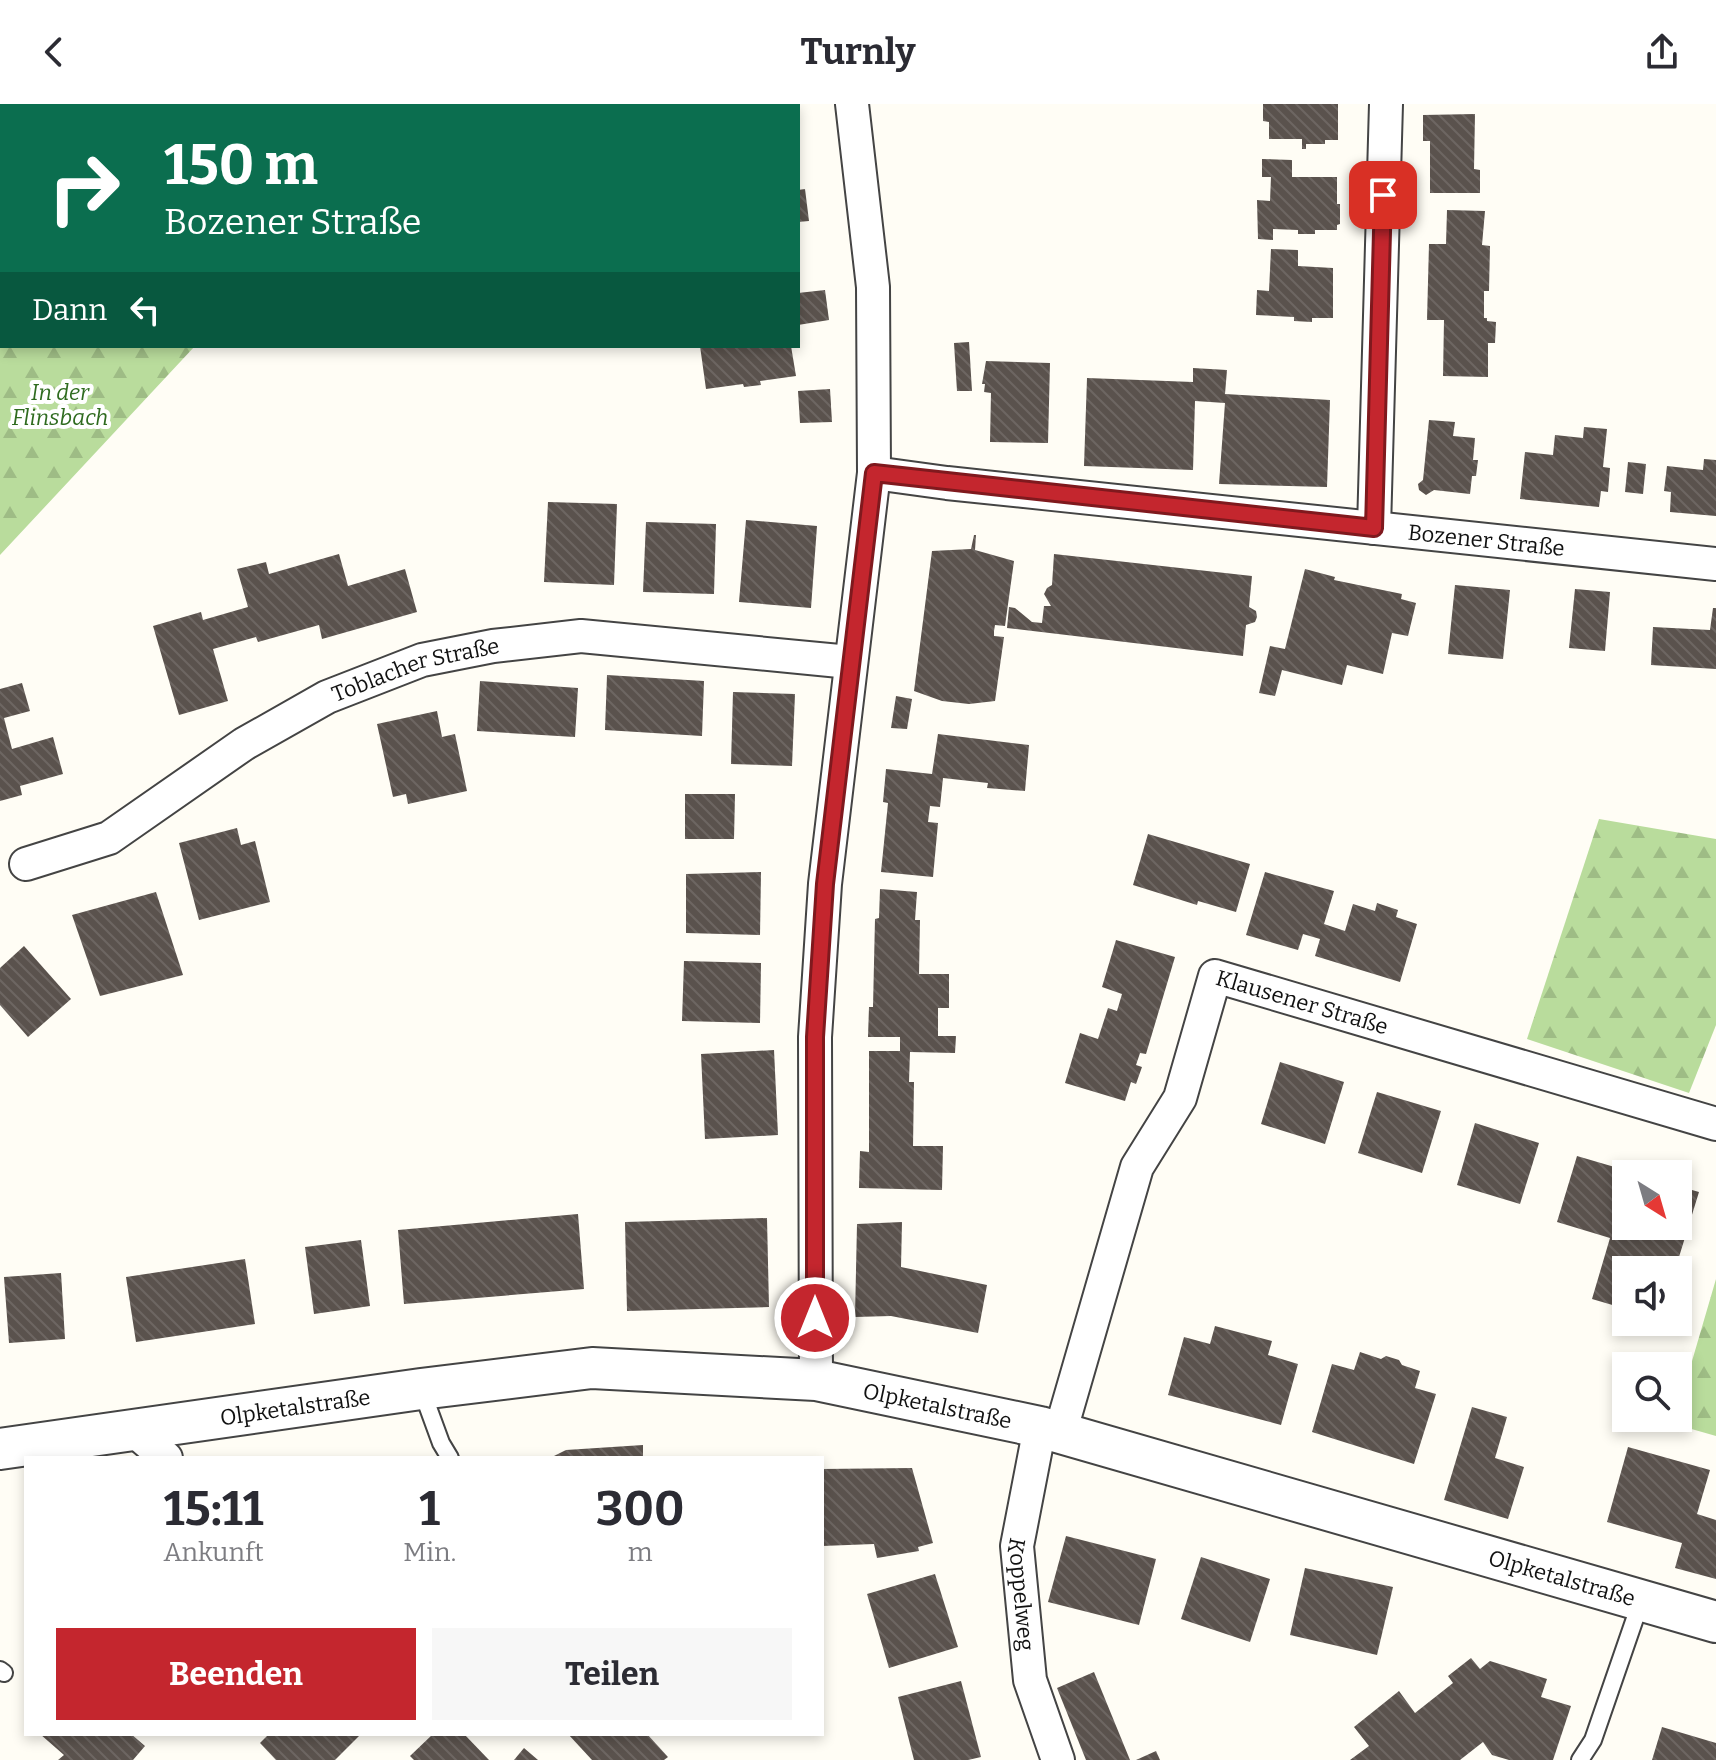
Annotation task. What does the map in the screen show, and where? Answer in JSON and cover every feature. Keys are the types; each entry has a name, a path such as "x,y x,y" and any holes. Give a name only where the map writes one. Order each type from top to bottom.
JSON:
{"street":[{"path":"816,1380 815,1037 825,884 874,473 873,287 852,104"},
{"path":"1374,528 1386,104"},
{"name":"Bozener Straße","path":"874,473 1716,564"},
{"name":"Toblacher Straße","path":"26,864 109,838 244,744 327,697 422,660 493,646 581,636 850,662"},
{"name":"Klausener Straße","path":"1050,1430 1137,1167 1180,1098 1215,976 1716,1124"},
{"name":"Olpketalstraße","path":"0,1449 592,1368 816,1380 1050,1430 1716,1622"},
{"name":"Koppelweg","path":"1050,1430 1017,1546 1030,1680 1058,1760"},
{"path":"136,1432 164,1456"}],"lane":[{"path":"421,1389 449,1456"},
{"path":"1580,1760 1593,1740 1642,1600"}],"green space":[{"name":"In der Flinsbach","path":"0,348 193,348 0,555"},
{"path":"1599,819 1716,839 1716,1025 1689,1093 1527,1039"},
{"path":"1716,1279 1716,1436 1692,1429 1692,1361"}],"building":[{"path":"1263,104 1338,104 1338,140 1306,144 1306,149 1302,149 1302,139 1269,139 1269,122 1263,121"},
{"path":"1475,114 1474,169 1480,170 1480,193 1430,193 1430,141 1423,141 1423,115"},
{"path":"1262,159 1292,160 1292,177 1337,177 1340,224 1337,230 1298,234 1298,230 1273,229 1273,240 1258,239 1257,200 1270,201 1271,177 1262,177"},
{"path":"805,189 809,221 800,222 800,190"},
{"path":"1447,210 1485,211 1482,245 1490,246 1489,291 1484,291 1484,318 1496,322 1495,343 1488,343 1488,377 1443,376 1444,320 1427,320 1429,244 1446,244"},
{"path":"1271,249 1298,250 1298,266 1333,268 1333,318 1312,318 1312,322 1294,321 1294,317 1256,315 1257,290 1269,291"},
{"path":"825,290 829,320 800,325 800,293"},
{"path":"969,342 972,391 957,391 954,343"},
{"path":"700,348 791,348 796,376 760,381 761,385 706,389"},
{"path":"986,361 1050,363 1048,443 990,442 991,393 984,392 985,384 982,384"},
{"path":"1193,368 1227,370 1225,394 1330,400 1327,487 1219,484 1225,403 1195,401 1193,470 1084,466 1087,378 1193,382"},
{"path":"830,389 832,422 800,423 798,391"},
{"path":"1429,420 1455,422 1453,436 1475,438 1473,460 1478,460 1470,494 1434,490 1426,495 1419,490 1418,484 1423,480"},
{"path":"1584,427 1607,429 1603,467 1610,468 1608,492 1601,491 1599,507 1520,499 1525,452 1553,455 1555,435 1583,438"},
{"path":"1704,459 1716,460 1716,516 1670,512 1671,492 1664,491 1667,466 1703,470"},
{"path":"1628,462 1646,464 1643,494 1625,492"},
{"path":"548,502 617,504 614,585 544,582"},
{"path":"746,520 817,526 811,608 739,602"},
{"path":"646,522 716,524 714,594 643,592"},
{"path":"974,535 975,550 1014,561 1005,626 995,625 994,631 994,636 1004,637 995,701 969,704 942,701 914,691 932,551 971,549"},
{"path":"339,554 348,586 405,569 417,612 322,639 319,625 258,642 256,637 213,649 228,701 179,715 153,626 201,612 203,620 248,607 237,569 266,562 269,574"},
{"path":"1054,554 1252,576 1249,607 1256,611 1257,617 1255,622 1246,625 1243,656 1007,628 1009,607 1015,608 1032,622 1042,623 1044,606 1051,606 1044,594 1052,585"},
{"path":"1305,569 1335,577 1334,580 1402,594 1401,599 1416,603 1408,636 1392,633 1383,674 1347,665 1342,685 1282,670 1275,696 1259,693 1270,646 1285,649"},
{"path":"1455,585 1510,590 1503,659 1448,654"},
{"path":"1575,589 1610,592 1605,651 1569,648"},
{"path":"1713,608 1716,608 1716,669 1651,665 1653,627 1710,630"},
{"path":"607,675 704,681 702,736 605,730"},
{"path":"480,681 578,688 575,737 477,731"},
{"path":"22,683 30,711 4,718 12,749 53,737 63,774 20,786 22,795 0,801 0,689"},
{"path":"733,692 795,694 792,766 731,764"},
{"path":"896,696 912,699 907,729 891,728"},
{"path":"437,711 442,737 455,734 467,791 408,804 406,794 393,797 377,724"},
{"path":"938,734 1029,745 1025,791 987,788 988,783 943,778 940,807 930,806 928,822 938,823 933,877 881,872 888,803 883,802 886,769 932,774"},
{"path":"685,794 735,794 734,839 685,839"},
{"path":"237,828 241,845 255,841 270,902 199,920 179,843"},
{"path":"1148,834 1250,864 1236,912 1198,901 1197,905 1133,885"},
{"path":"761,872 760,935 686,933 686,874"},
{"path":"1265,872 1334,891 1324,924 1345,931 1353,904 1375,911 1377,903 1398,910 1396,917 1417,924 1400,982 1315,956 1320,939 1303,934 1298,950 1246,935"},
{"path":"880,889 917,892 915,920 920,920 919,974 949,974 949,1008 938,1008 938,1036 956,1036 955,1053 910,1052 909,1082 914,1082 913,1146 943,1146 942,1190 859,1188 860,1151 869,1152 869,1051 900,1051 900,1037 868,1037 869,1007 873,1007 875,919 879,918"},
{"path":"156,892 183,975 100,996 72,915"},
{"path":"1116,940 1175,957 1146,1054 1140,1053 1136,1065 1142,1067 1136,1084 1131,1082 1125,1101 1065,1083 1080,1033 1098,1039 1108,1008 1117,1011 1122,994 1102,987"},
{"path":"24,946 71,999 28,1037 0,1005 0,968"},
{"path":"684,961 761,963 760,1023 682,1021"},
{"path":"774,1050 778,1135 705,1139 701,1054"},
{"path":"1280,1062 1344,1082 1325,1144 1261,1124"},
{"path":"1377,1092 1441,1111 1422,1173 1358,1153"},
{"path":"1475,1123 1539,1143 1520,1204 1457,1185"},
{"path":"1577,1156 1612,1166 1612,1240 1684,1240 1679,1256 1612,1256 1612,1305 1592,1299 1610,1238 1557,1222"},
{"path":"1692,1190 1699,1192 1692,1215"},
{"path":"578,1214 584,1289 404,1304 398,1230"},
{"path":"767,1218 769,1307 627,1311 625,1222"},
{"path":"902,1222 901,1267 987,1285 978,1333 891,1316 855,1317 857,1224"},
{"path":"361,1240 370,1306 314,1314 305,1247"},
{"path":"245,1259 255,1324 136,1342 126,1277"},
{"path":"61,1273 65,1339 9,1343 4,1277"},
{"path":"1215,1326 1272,1341 1268,1355 1298,1364 1281,1425 1168,1395 1184,1337 1210,1344"},
{"path":"1360,1352 1381,1359 1386,1356 1399,1360 1402,1365 1420,1371 1415,1388 1436,1394 1414,1464 1312,1432 1332,1364 1354,1370"},
{"path":"1472,1407 1507,1417 1495,1458 1524,1467 1508,1519 1444,1500"},
{"path":"643,1445 643,1456 554,1456 566,1450"},
{"path":"1628,1447 1710,1470 1697,1514 1716,1520 1716,1579 1675,1568 1682,1543 1607,1522"},
{"path":"912,1468 933,1543 918,1547 919,1551 877,1558 874,1544 824,1546 824,1469"},
{"path":"1066,1536 1156,1559 1139,1625 1048,1602"},
{"path":"1201,1557 1270,1579 1250,1642 1181,1619"},
{"path":"1305,1568 1393,1587 1377,1655 1290,1635"},
{"path":"935,1574 958,1647 889,1668 867,1594"},
{"path":"1471,1658 1480,1669 1490,1661 1547,1679 1541,1697 1571,1706 1553,1760 1509,1760 1492,1755 1483,1742 1460,1760 1350,1760 1369,1746 1354,1727 1399,1691 1415,1713 1453,1683 1448,1676"},
{"path":"1094,1672 1130,1760 1086,1760 1057,1688"},
{"path":"961,1681 981,1757 968,1760 914,1760 898,1697"},
{"path":"1662,1727 1716,1743 1716,1760 1652,1760"},
{"path":"42,1736 133,1736 145,1746 133,1760 58,1760 64,1755"},
{"path":"267,1736 359,1736 335,1760 276,1760 260,1743"},
{"path":"431,1736 466,1736 489,1760 414,1760 410,1756"},
{"path":"570,1736 649,1736 668,1757 664,1760 592,1760"},
{"path":"524,1748 538,1760 514,1760"},
{"path":"1156,1751 1160,1760 1136,1760"}],"route":[{"path":"815,1318 815,1037 825,884 874,473 1374,528 1383,195"}]}
